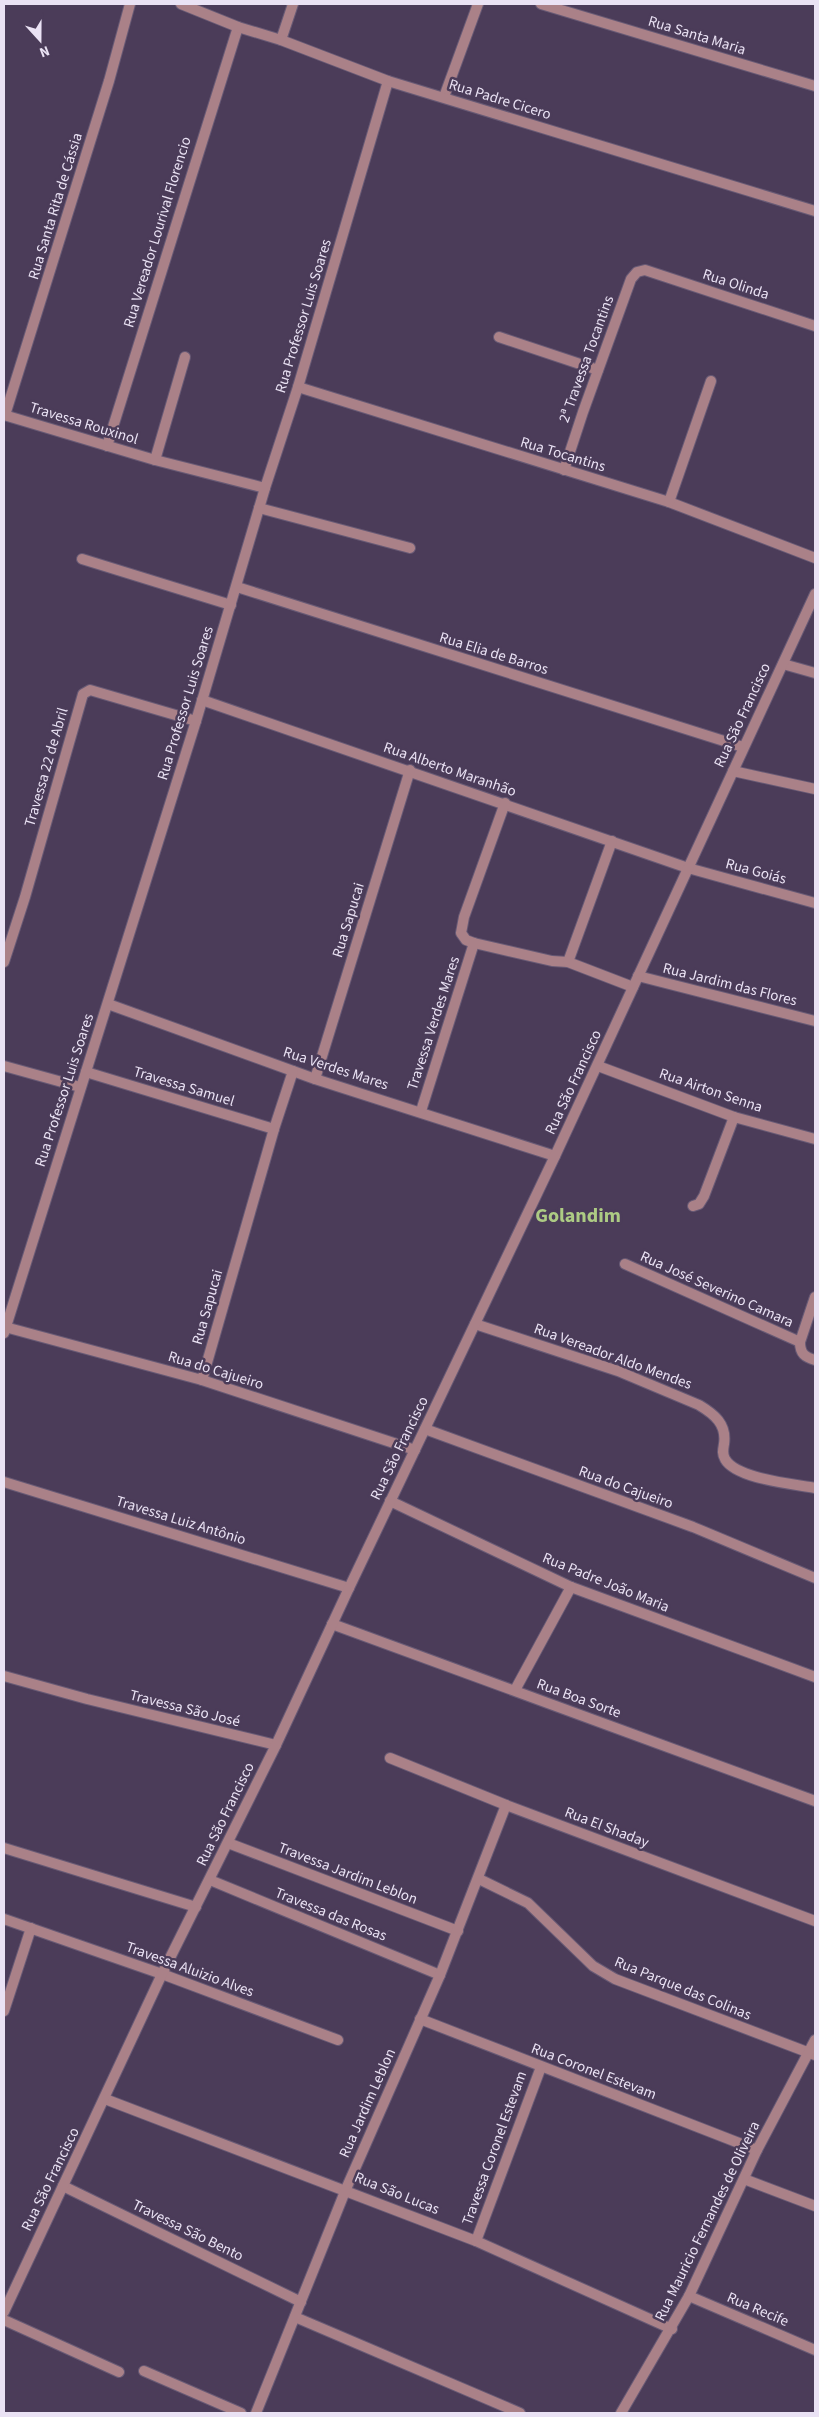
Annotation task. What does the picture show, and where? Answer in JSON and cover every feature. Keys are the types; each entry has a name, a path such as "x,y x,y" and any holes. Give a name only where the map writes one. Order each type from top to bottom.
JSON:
{"street":[{"name":"Rua Santa Rita de Cássia","path":"5,415 109,81 130,4"},
{"name":"Rua Padre Cicero","path":"183,4 238,28 281,40 388,80 815,211"},
{"path":"281,40 293,4"},
{"path":"444,97 478,4"},
{"name":"Rua Santa Maria","path":"541,4 815,86"},
{"name":"Rua Vereador Lourival Florencio","path":"107,446 238,28"},
{"name":"Rua Professor Luis Soares","path":"4,1329 196,721 265,488 298,387 388,80"},
{"name":"Rua Olinda","path":"647,270 815,326"},
{"name":"2ª Travessa Tocantins","path":"564,470 631,279 638,271 647,270"},
{"path":"499,337 598,370"},
{"name":"Travessa Rouxinol","path":"155,460 185,357"},
{"path":"669,502 711,381"},
{"name":"Rua Tocantins","path":"298,387 669,502 815,558"},
{"name":"Travessa Rouxinol","path":"5,415 155,460 265,488"},
{"path":"260,508 410,548"},
{"path":"82,559 231,605"},
{"name":"Rua Elia de Barros","path":"236,587 743,747"},
{"name":"Rua São Francisco","path":"4,2312 106,2099 162,1974 276,1745 348,1588 556,1156 815,594"},
{"path":"783,664 815,673"},
{"name":"Travessa 22 de Abril","path":"4,962 25,897 83,694 90,690 196,721"},
{"name":"Rua Alberto Maranhão","path":"202,700 410,770 688,868"},
{"name":"Rua Sapucai","path":"315,1079 410,770"},
{"path":"732,771 815,789"},
{"path":"504,803 464,917 461,933 466,940 474,943 552,961 568,962 633,987"},
{"path":"568,962 612,841"},
{"name":"Rua Goiás","path":"688,868 815,902"},
{"name":"Travessa Verdes Mares","path":"421,1111 474,943"},
{"name":"Rua Jardim das Flores","path":"638,976 815,1021"},
{"name":"Rua Verdes Mares","path":"108,1004 315,1079 421,1111 556,1156"},
{"path":"4,1066 80,1087"},
{"name":"Rua Airton Senna","path":"598,1066 734,1117 815,1139"},
{"name":"Rua Sapucai","path":"202,1380 274,1129 293,1071"},
{"name":"Travessa Samuel","path":"86,1072 274,1129"},
{"path":"692,1206 699,1204 704,1196 734,1117"},
{"name":"Rua José Severino Camara","path":"625,1264 800,1342 800,1349 805,1357 815,1360"},
{"path":"800,1342 815,1297"},
{"name":"Rua Vereador Aldo Mendes","path":"475,1324 618,1371 691,1401 711,1413 721,1424 724,1434 723,1456 730,1466 760,1477 815,1488"},
{"name":"Rua do Cajueiro","path":"4,1329 202,1380 415,1450"},
{"name":"Rua do Cajueiro","path":"425,1429 693,1528 815,1578"},
{"name":"Travessa Luiz Antônio","path":"4,1482 348,1588"},
{"name":"Rua Padre João Maria","path":"390,1501 570,1587 815,1677"},
{"path":"515,1690 570,1587"},
{"name":"Rua Boa Sorte","path":"332,1624 815,1801"},
{"name":"Travessa São José","path":"4,1676 87,1699 276,1745"},
{"name":"Rua El Shaday","path":"390,1758 506,1805 815,1921"},
{"name":"Rua Jardim Leblon","path":"256,2413 346,2189 440,1975 479,1879 506,1805"},
{"name":"Travessa Jardim Leblon","path":"228,1843 458,1931"},
{"path":"4,1848 196,1907"},
{"name":"Rua Parque das Colinas","path":"479,1879 528,1903 593,1966 615,1979 812,2054"},
{"name":"Travessa das Rosas","path":"210,1880 440,1975"},
{"name":"Travessa Aluizio Alves","path":"4,1919 162,1974 338,2040"},
{"path":"4,2011 31,1928"},
{"name":"Rua Coronel Estevam","path":"420,2019 757,2150"},
{"name":"Rua Mauricio Fernandes de Oliveira","path":"624,2413 689,2296 757,2150 812,2054 815,2040"},
{"name":"Travessa Coronel Estevam","path":"476,2241 541,2067"},
{"name":"Rua São Lucas","path":"106,2099 346,2189 476,2241 672,2328"},
{"path":"744,2179 815,2206"},
{"name":"Travessa São Bento","path":"63,2186 301,2302"},
{"name":"Rua Recife","path":"689,2296 815,2350"},
{"path":"295,2317 520,2413"},
{"path":"4,2320 119,2372"},
{"path":"144,2371 240,2413"}],"district":[{"name":"Golandim","path":"578,1215"}]}
